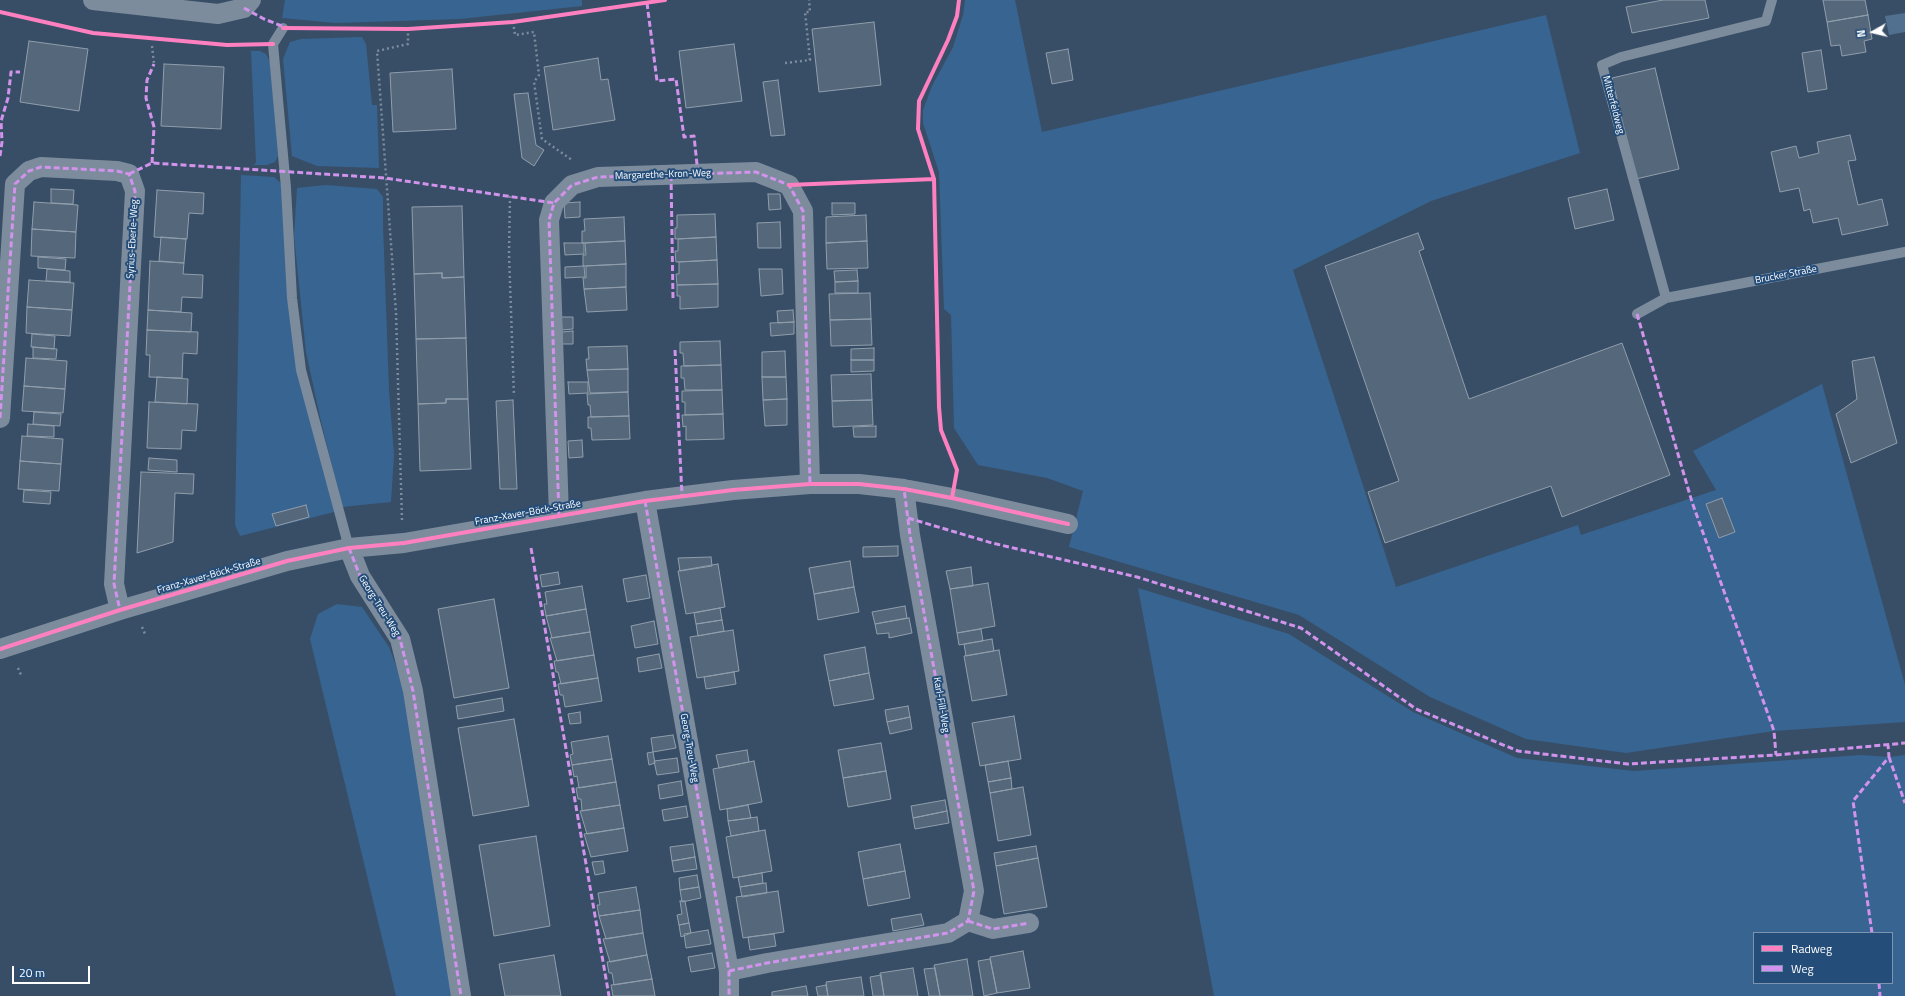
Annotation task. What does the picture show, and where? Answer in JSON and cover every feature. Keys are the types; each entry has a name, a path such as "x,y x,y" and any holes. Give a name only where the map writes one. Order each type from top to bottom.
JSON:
{"street":[{"path":"93,0 218,14 244,8 251,0"},
{"name":"Syrius-Eberle-Weg","path":"0,418 15,184 29,171 41,167 117,171 128,174 135,191 114,584 120,610"},
{"name":"Margarethe-Kron-Weg","path":"559,516 549,220 554,203 572,185 587,179 756,172 789,185"},
{"path":"789,185 803,211 810,484"},
{"name":"Franz-Xaver-Böck-Straße","path":"0,649 120,610 287,561 349,548 404,543 645,501 733,490 810,484 859,484 904,489 952,498 1068,524"},
{"name":"Karl-Fill-Weg","path":"904,489 910,535 974,891 968,921"},
{"name":"Georg-Treu-Weg","path":"645,501 729,971 729,996"},
{"name":"Georg-Treu-Weg","path":"349,548 360,576 400,639 413,692 461,996"},
{"path":"729,971 767,963 948,933 968,921 993,929 1029,923"}],"lane":[{"name":"Mitterfeldweg","path":"1666,298 1602,66 1620,57 1766,21 1772,0"},
{"path":"283,28 273,44 286,188 292,298 300,370 349,548"},
{"name":"Brucker Straße","path":"1666,298 1905,252"},
{"path":"1637,314 1666,298"}],"path":[{"path":"785,63 810,60 805,12 810,12 809,0"},
{"path":"952,498 957,470 942,430 939,407 934,179 918,129 919,101 948,40 956,16 959,0"},
{"path":"513,22 515,35 534,32 539,76 534,82 542,139 577,162 587,179"},
{"path":"404,543 396,313 385,178 377,50 408,44 408,29"},
{"path":"152,46 155,57 154,64"},
{"path":"789,185 934,179"},
{"path":"510,196 509,254 514,396"}],"shaded area":[{"path":"285,0 582,0 582,6 460,19 336,23 282,18"},
{"path":"965,0 1015,0 1042,132 1546,15 1580,153 1431,201 1293,270 1396,587 1578,525 1581,535 1716,490 1693,451 1822,384 1905,685 1905,722 1774,731 1626,753 1526,739 1430,697 1299,615 1069,547 1083,491 1047,478 978,465 954,428 951,315 944,309 939,172 923,123 923,110 932,86 953,47 963,15"},
{"path":"1905,13 1905,32 1889,35 1885,16"},
{"path":"362,37 366,44 372,105 377,105 379,168 317,166 292,156 283,59 290,42 301,39"},
{"path":"251,51 260,51 266,54 270,62 278,156 275,162 267,165 254,165 256,162"},
{"path":"241,175 274,177 286,188 301,370 338,511 240,536 235,525"},
{"path":"325,185 377,189 383,197 389,390 394,455 391,502 342,507 306,352 294,236 297,188"},
{"path":"1138,588 1289,634 1413,712 1517,758 1634,771 1861,755 1889,757 1905,755 1905,996 1214,996"},
{"path":"337,604 362,607 389,647 397,668 404,694 455,996 396,996 310,639 318,614"}],"building":[{"path":"1663,0 1705,0 1709,18 1632,33 1626,7"},
{"path":"1823,0 1865,0 1868,15 1827,22"},
{"path":"1868,15 1872,39 1864,41 1866,52 1842,56 1840,45 1831,46 1827,22"},
{"path":"874,22 881,85 819,92 812,29"},
{"path":"29,41 88,49 79,111 20,102"},
{"path":"734,44 742,101 686,108 679,51"},
{"path":"1068,49 1073,80 1052,84 1046,53"},
{"path":"1821,50 1827,89 1808,92 1802,53"},
{"path":"598,58 601,80 608,79 615,120 553,130 544,67"},
{"path":"164,64 224,67 221,129 161,126"},
{"path":"1655,68 1679,169 1636,179 1612,78"},
{"path":"452,69 456,129 393,132 390,73"},
{"path":"778,80 785,135 771,136 763,82"},
{"path":"528,93 536,145 544,150 534,166 522,158 514,94"},
{"path":"1850,135 1856,160 1848,161 1858,205 1882,199 1888,225 1842,235 1838,218 1813,223 1810,209 1804,211 1799,188 1780,192 1771,152 1796,146 1799,158 1819,153 1817,142"},
{"path":"51,189 74,190 73,204 51,203"},
{"path":"1607,189 1614,220 1575,229 1568,198"},
{"path":"157,190 204,193 203,214 189,213 187,239 154,237"},
{"path":"768,194 780,194 781,209 769,210"},
{"path":"34,202 78,205 76,232 32,229"},
{"path":"580,202 580,217 565,218 564,203"},
{"path":"832,203 855,203 855,214 832,215"},
{"path":"462,206 464,277 442,278 442,273 414,274 412,207"},
{"path":"715,214 716,237 675,239 677,215"},
{"path":"866,215 867,241 826,243 826,217"},
{"path":"624,217 625,241 582,243 582,231 585,231 584,219"},
{"path":"780,222 781,248 758,248 757,223"},
{"path":"32,229 76,232 75,258 31,256"},
{"path":"1418,233 1424,249 1419,251 1469,399 1622,343 1670,475 1562,517 1551,486 1385,543 1368,492 1399,481 1325,266"},
{"path":"161,237 186,239 184,263 159,261"},
{"path":"716,237 717,260 676,262 675,251 678,251 678,239"},
{"path":"625,241 626,264 583,266 583,255 586,255 585,243"},
{"path":"867,241 868,268 827,269 826,243"},
{"path":"564,243 584,243 584,254 565,255"},
{"path":"38,257 66,259 65,270 38,268"},
{"path":"717,260 718,284 677,285 676,274 679,274 679,262"},
{"path":"150,261 184,263 183,274 203,275 202,298 182,297 181,312 148,310"},
{"path":"626,264 626,287 584,289 583,278 586,278 586,266"},
{"path":"584,266 585,277 565,278 565,267"},
{"path":"47,269 70,271 70,282 46,281"},
{"path":"759,269 782,269 783,294 761,296"},
{"path":"857,270 858,281 835,282 834,271"},
{"path":"442,273 442,278 464,277 466,338 416,339 414,274"},
{"path":"29,280 74,283 72,310 27,307"},
{"path":"858,281 858,293 835,293 835,282"},
{"path":"718,284 718,307 680,309 680,296 677,296 677,285"},
{"path":"626,287 627,310 587,312 584,289"},
{"path":"870,293 871,319 830,320 829,294"},
{"path":"27,307 72,310 70,336 26,333"},
{"path":"148,310 192,313 191,332 147,330"},
{"path":"793,310 794,322 778,323 777,311"},
{"path":"561,317 573,317 573,329 562,330"},
{"path":"871,319 872,345 831,346 830,320"},
{"path":"794,322 794,334 771,336 770,323"},
{"path":"147,330 198,332 197,354 183,353 182,378 149,377 150,355 146,355"},
{"path":"573,331 573,344 562,344 562,332"},
{"path":"32,334 55,336 54,349 31,347"},
{"path":"466,338 468,399 446,399 446,403 418,404 416,339"},
{"path":"720,341 721,365 684,366 683,353 680,353 680,342"},
{"path":"627,346 628,369 587,370 586,359 589,359 588,347"},
{"path":"33,347 57,349 56,359 33,358"},
{"path":"874,348 874,360 851,360 851,349"},
{"path":"785,351 786,377 762,377 762,352"},
{"path":"1874,357 1897,443 1851,463 1836,414 1857,399 1852,361"},
{"path":"26,358 67,361 65,389 24,386"},
{"path":"851,360 874,360 874,371 851,372"},
{"path":"721,365 722,390 685,390 684,378 681,378 681,366"},
{"path":"628,369 628,392 590,393 587,370"},
{"path":"871,374 872,400 832,401 831,375"},
{"path":"157,377 188,379 187,404 155,402"},
{"path":"762,377 786,377 787,399 763,400"},
{"path":"568,382 588,382 588,393 569,394"},
{"path":"24,386 65,389 63,413 22,411"},
{"path":"722,390 723,414 685,415 685,402 682,402 682,391"},
{"path":"628,392 629,416 591,417 587,394"},
{"path":"446,399 468,399 471,469 420,471 418,404 446,403"},
{"path":"787,399 787,425 765,426 763,400"},
{"path":"513,400 517,489 500,489 496,401"},
{"path":"872,400 873,425 833,427 832,401"},
{"path":"149,402 198,404 196,431 182,430 181,449 147,448"},
{"path":"34,412 61,414 60,426 33,424"},
{"path":"723,414 724,439 686,440 686,426 683,427 682,415"},
{"path":"629,416 630,439 592,440 591,428 588,428 588,417"},
{"path":"28,424 54,426 54,437 27,436"},
{"path":"876,426 876,437 854,437 853,427"},
{"path":"22,436 63,439 61,464 20,461"},
{"path":"582,440 583,457 569,458 568,441"},
{"path":"149,458 177,460 177,472 148,470"},
{"path":"20,461 61,464 59,491 18,489"},
{"path":"141,472 194,474 193,494 175,493 173,542 137,553"},
{"path":"24,490 51,492 50,504 23,502"},
{"path":"1722,498 1735,532 1719,538 1706,504"},
{"path":"306,505 309,517 276,526 272,514"},
{"path":"898,546 898,556 863,557 863,547"},
{"path":"711,557 712,566 680,571 678,558"},
{"path":"850,561 854,587 814,594 809,568"},
{"path":"718,564 725,607 686,614 678,571"},
{"path":"971,567 973,586 950,589 946,571"},
{"path":"558,572 560,584 542,587 540,575"},
{"path":"646,575 650,598 627,602 623,579"},
{"path":"988,583 995,626 957,633 950,589"},
{"path":"582,586 586,609 546,616 544,604 547,604 545,592"},
{"path":"854,587 859,612 818,620 814,594"},
{"path":"494,599 509,688 454,698 438,609"},
{"path":"905,606 907,618 875,624 872,612"},
{"path":"720,608 722,620 696,624 694,613"},
{"path":"586,609 590,632 552,638 546,616"},
{"path":"909,618 912,633 889,638 889,633 877,634 875,624"},
{"path":"722,620 724,631 698,636 696,624"},
{"path":"654,621 658,644 635,648 631,626"},
{"path":"981,629 983,641 959,645 957,633"},
{"path":"733,630 739,671 697,678 690,637"},
{"path":"590,632 594,655 557,661 550,638"},
{"path":"992,639 994,651 966,656 964,644"},
{"path":"865,647 869,673 829,681 824,655"},
{"path":"999,650 1007,695 972,701 964,656"},
{"path":"659,654 662,668 639,672 637,658"},
{"path":"594,655 598,678 561,684 558,672 556,672 554,661"},
{"path":"734,672 736,684 706,689 704,677"},
{"path":"869,673 874,699 834,706 829,681"},
{"path":"598,678 602,701 565,707 563,695 560,695 558,684"},
{"path":"502,698 504,711 458,719 456,706"},
{"path":"908,706 910,717 887,722 885,710"},
{"path":"580,712 581,723 570,724 568,714"},
{"path":"1014,716 1021,759 980,766 972,723"},
{"path":"910,717 912,729 890,734 887,722"},
{"path":"514,719 529,806 473,816 458,728"},
{"path":"673,735 676,748 653,752 651,738"},
{"path":"608,736 612,759 572,765 570,755 573,754 571,742"},
{"path":"881,743 886,771 843,778 838,750"},
{"path":"747,750 749,762 719,768 716,755"},
{"path":"653,752 655,763 649,765 647,753"},
{"path":"677,758 679,772 657,775 654,761"},
{"path":"612,759 616,782 579,788 577,776 574,777 572,765"},
{"path":"754,761 762,802 720,810 713,769"},
{"path":"1008,761 1011,778 988,782 985,765"},
{"path":"886,771 891,799 848,807 843,778"},
{"path":"1011,778 1012,789 990,793 988,782"},
{"path":"681,781 683,795 660,799 658,785"},
{"path":"616,782 620,805 582,811 581,799 578,799 576,788"},
{"path":"1023,787 1031,835 998,841 990,793"},
{"path":"945,800 947,811 913,818 911,806"},
{"path":"620,805 624,828 587,834 580,811"},
{"path":"748,805 751,818 728,821 727,809"},
{"path":"686,806 688,817 664,821 662,810"},
{"path":"947,811 949,823 915,829 913,818"},
{"path":"757,817 759,831 731,836 728,821"},
{"path":"624,828 628,851 591,857 584,834"},
{"path":"765,830 772,871 733,878 726,837"},
{"path":"536,836 550,926 494,936 479,845"},
{"path":"693,844 695,857 672,861 670,847"},
{"path":"900,844 905,871 863,879 858,852"},
{"path":"1036,846 1038,858 996,866 994,853"},
{"path":"695,857 697,869 674,872 672,861"},
{"path":"1038,858 1047,907 1004,914 996,866"},
{"path":"603,861 605,873 595,875 592,862"},
{"path":"905,871 910,898 868,906 863,879"},
{"path":"762,873 763,883 740,887 738,877"},
{"path":"697,875 699,887 680,890 679,878"},
{"path":"766,883 767,893 742,897 740,887"},
{"path":"636,887 640,910 599,916 597,905 600,905 598,893"},
{"path":"699,887 701,898 682,902 680,890"},
{"path":"778,891 784,932 743,938 736,897"},
{"path":"680,901 685,901 689,923 679,925 677,915 682,914"},
{"path":"640,910 643,933 606,939 599,916"},
{"path":"921,914 924,925 893,931 891,919"},
{"path":"689,923 691,933 681,937 679,925"},
{"path":"708,930 711,944 686,948 684,934"},
{"path":"643,933 647,955 610,962 603,939"},
{"path":"774,934 776,946 750,950 748,937"},
{"path":"1023,951 1030,988 997,993 990,957"},
{"path":"712,953 715,968 691,972 688,957"},
{"path":"554,955 561,996 505,996 499,964"},
{"path":"647,955 652,979 614,985 612,973 609,973 607,962"},
{"path":"967,959 973,996 940,996 934,965"},
{"path":"990,959 997,993 984,996 978,961"},
{"path":"913,968 918,996 884,996 880,973"},
{"path":"935,968 940,996 929,996 924,969"},
{"path":"881,975 884,996 873,996 870,977"},
{"path":"861,977 864,996 828,996 826,982"},
{"path":"652,979 655,996 613,996 611,985"},
{"path":"826,985 828,996 818,996 816,987"},
{"path":"806,986 808,996 772,996 772,992"}],"marked path":[{"path":"647,3 657,81 676,79 684,137 694,136 698,174"},
{"path":"244,8 264,19 287,28"},
{"path":"152,163 154,127 146,98 147,80 154,64"},
{"path":"0,156 2,142 1,121 8,98 11,72 20,72"},
{"path":"129,174 152,163 385,178 554,203"},
{"path":"0,418 15,184 29,171 41,167 117,171 129,174 135,191 114,584 120,610"},
{"path":"559,516 549,220 554,203 572,185 598,177 756,172 789,185 803,211 810,484"},
{"path":"671,175 673,298"},
{"path":"1637,314 1692,502 1774,731 1776,755"},
{"path":"675,350 682,496"},
{"path":"729,971 767,963 948,933 968,921 974,891 910,535 904,489"},
{"path":"645,501 729,971 729,996"},
{"path":"908,518 992,543 1137,577 1301,628 1416,709 1518,751 1628,764 1776,755 1905,743"},
{"path":"349,548 360,576 400,639 413,691 461,996"},
{"path":"531,548 609,996"},
{"path":"1872,932 1853,801 1889,757 1888,745"},
{"path":"1889,757 1905,803"},
{"path":"968,921 993,929 1029,923"},
{"path":"1879,984 1880,996"}],"cycle path":[{"path":"283,28 408,29 513,22 665,0"},
{"path":"952,498 957,470 941,430 939,407 934,179 918,129 919,101 948,40 957,16 959,0"},
{"path":"0,12 93,33 227,45 273,44"},
{"path":"789,185 934,179"},
{"path":"0,649 120,610 287,561 349,548 404,543 645,501 733,490 810,484 859,484 904,489 952,498 1068,524"}]}
